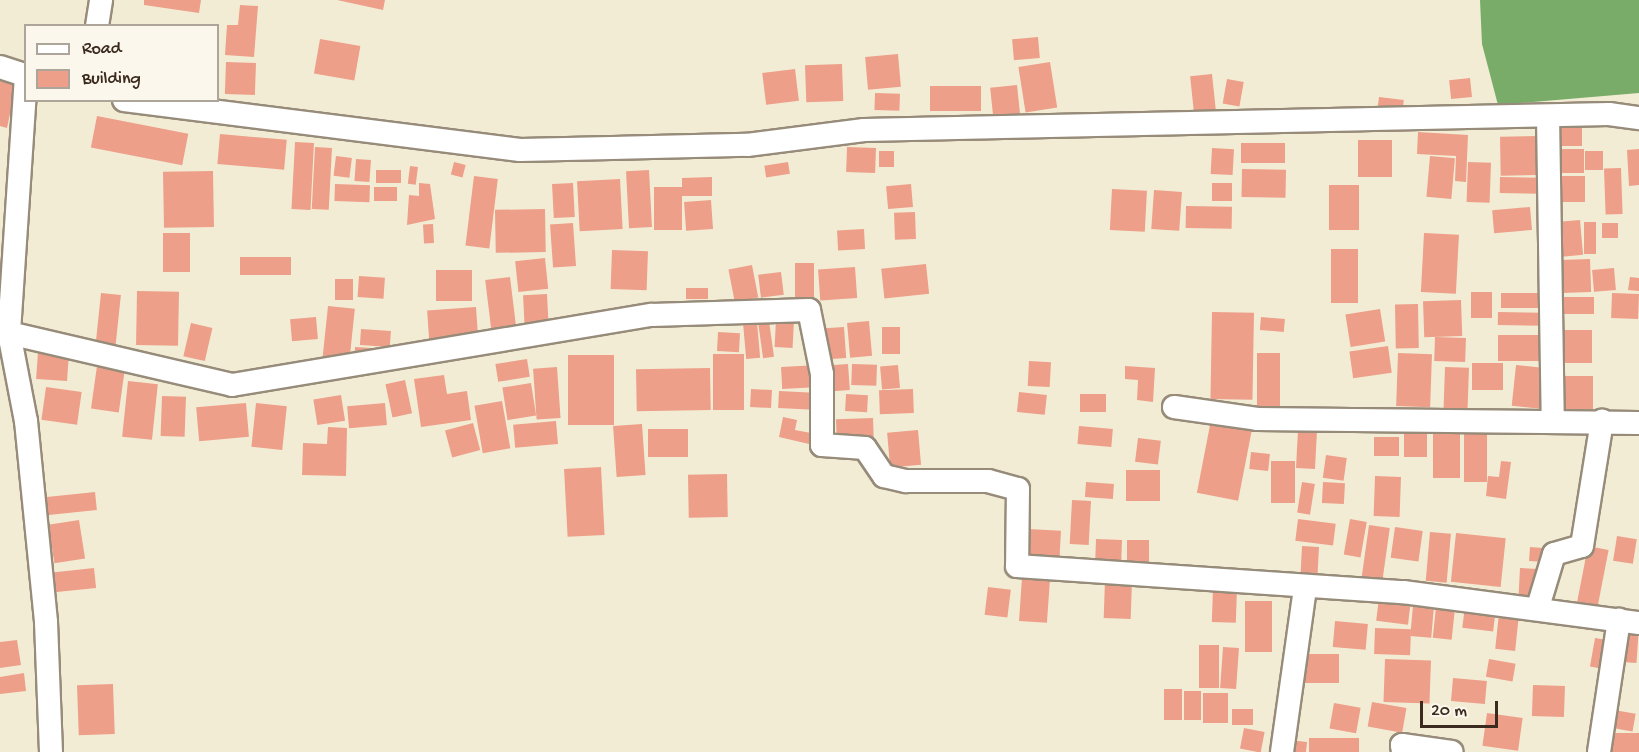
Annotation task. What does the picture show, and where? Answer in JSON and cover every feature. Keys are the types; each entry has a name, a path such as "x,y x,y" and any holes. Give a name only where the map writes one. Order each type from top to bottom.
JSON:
{"street":[{"path":"97,24 101,0"},
{"path":"0,68 24,75"},
{"path":"24,91 9,333 26,421 46,622 51,752"},
{"path":"138,102 373,135 532,150 747,146 864,130 1548,116 1639,118"},
{"path":"1548,116 1553,418"},
{"path":"9,333 232,385 652,315 809,310 822,374 822,445 865,448 884,476 906,481 988,481 1018,489 1017,566 1538,607 1629,621 1599,752"},
{"path":"1174,407 1257,419 1553,418 1639,423"},
{"path":"1538,607 1554,554 1582,546 1602,421"},
{"path":"1282,752 1305,588"},
{"path":"1403,752 1402,745 1452,752"}],"green space":[{"path":"1480,0 1639,0 1639,93 1498,105 1482,44"}],"building":[{"path":"144,0 201,0 199,13 144,5"},
{"path":"337,0 385,0 383,10"},
{"path":"240,5 258,6 254,57 225,55 227,25 238,25"},
{"path":"1038,37 1040,58 1014,60 1012,39"},
{"path":"320,39 360,46 354,81 314,73"},
{"path":"898,54 901,87 868,90 865,57"},
{"path":"226,62 256,63 255,95 225,94"},
{"path":"1050,62 1057,107 1026,112 1018,67"},
{"path":"842,64 843,101 806,102 805,65"},
{"path":"795,69 799,101 766,105 762,73"},
{"path":"1212,74 1216,110 1194,112 1190,76"},
{"path":"1470,78 1472,97 1451,99 1449,80"},
{"path":"1227,79 1244,82 1239,107 1223,104"},
{"path":"0,81 16,85 7,128 0,126"},
{"path":"1017,85 1020,114 993,117 990,88"},
{"path":"930,86 981,86 981,111 930,111"},
{"path":"875,93 900,94 899,111 874,110"},
{"path":"1379,97 1404,100 1402,113 1377,110"},
{"path":"97,116 188,134 182,165 91,147"},
{"path":"1557,128 1582,128 1582,146 1557,146"},
{"path":"1418,132 1468,135 1466,182 1455,181 1456,156 1417,154"},
{"path":"220,134 287,140 284,170 217,164"},
{"path":"1537,136 1538,175 1501,176 1500,137"},
{"path":"1358,140 1392,140 1392,177 1358,177"},
{"path":"295,142 314,143 310,210 291,209"},
{"path":"1241,143 1285,143 1285,163 1241,163"},
{"path":"315,147 332,148 329,210 312,209"},
{"path":"847,147 876,148 875,173 846,172"},
{"path":"1212,148 1234,149 1233,175 1211,174"},
{"path":"1557,149 1584,149 1584,173 1557,173"},
{"path":"1639,149 1639,185 1629,186 1627,150"},
{"path":"879,151 894,151 894,167 879,167"},
{"path":"1585,151 1603,151 1603,170 1585,170"},
{"path":"336,156 352,158 349,178 334,176"},
{"path":"1430,156 1455,158 1451,199 1426,197"},
{"path":"356,159 371,160 369,182 354,181"},
{"path":"454,162 466,165 462,178 451,175"},
{"path":"788,162 790,174 766,178 764,166"},
{"path":"1468,162 1491,163 1490,203 1467,202"},
{"path":"410,166 418,167 416,185 408,184"},
{"path":"1621,168 1623,214 1606,215 1604,169"},
{"path":"1242,169 1286,170 1286,198 1242,197"},
{"path":"376,170 401,170 401,183 376,183"},
{"path":"649,170 652,227 629,228 626,171"},
{"path":"213,171 214,227 164,228 163,172"},
{"path":"474,176 498,179 489,248 465,245"},
{"path":"1561,176 1585,176 1585,202 1561,202"},
{"path":"712,177 712,196 682,196 682,230 654,230 654,187 682,187 682,178"},
{"path":"1500,177 1541,178 1541,194 1500,193"},
{"path":"620,179 623,229 580,231 577,181"},
{"path":"419,183 430,184 435,219 407,225 409,195 419,196"},
{"path":"573,183 575,217 554,218 552,184"},
{"path":"1212,183 1232,183 1232,201 1212,201"},
{"path":"335,184 370,185 369,202 334,201"},
{"path":"911,184 913,207 888,209 886,186"},
{"path":"1329,185 1359,185 1359,230 1329,230"},
{"path":"374,187 397,187 397,201 374,201"},
{"path":"1112,189 1147,191 1145,232 1110,230"},
{"path":"1154,190 1182,192 1179,231 1151,229"},
{"path":"711,200 713,229 686,231 684,202"},
{"path":"1186,206 1232,207 1232,229 1186,228"},
{"path":"1530,207 1532,230 1494,233 1492,210"},
{"path":"545,209 546,252 496,253 495,210"},
{"path":"915,212 916,239 895,240 894,213"},
{"path":"1580,220 1583,255 1562,257 1559,222"},
{"path":"1584,222 1596,222 1596,254 1584,254"},
{"path":"573,223 576,266 553,267 550,225"},
{"path":"1602,223 1618,223 1618,238 1602,238"},
{"path":"433,224 434,243 424,243 423,225"},
{"path":"864,229 865,249 838,250 837,230"},
{"path":"163,233 190,233 190,272 163,272"},
{"path":"1424,233 1459,235 1456,294 1421,292"},
{"path":"1331,249 1358,249 1358,303 1331,303"},
{"path":"612,250 648,251 647,290 611,289"},
{"path":"240,257 291,257 291,275 240,275"},
{"path":"545,258 548,289 518,292 515,261"},
{"path":"1590,259 1591,292 1561,293 1560,260"},
{"path":"795,263 814,263 814,304 795,304"},
{"path":"926,264 929,294 884,299 881,269"},
{"path":"752,265 758,297 735,302 728,270"},
{"path":"855,267 857,298 820,301 818,270"},
{"path":"1614,268 1616,290 1594,292 1592,270"},
{"path":"436,270 472,270 472,301 436,301"},
{"path":"781,272 784,295 761,298 758,275"},
{"path":"359,276 385,278 383,299 358,297"},
{"path":"510,277 517,338 493,341 485,280"},
{"path":"1630,277 1639,278 1639,291 1628,290"},
{"path":"335,279 353,279 353,300 335,300"},
{"path":"686,288 708,288 708,299 686,299"},
{"path":"137,291 179,292 178,346 136,345"},
{"path":"1471,292 1492,292 1492,318 1471,318"},
{"path":"101,293 121,295 116,345 96,343"},
{"path":"1501,293 1539,293 1539,308 1501,308"},
{"path":"1612,293 1639,294 1638,319 1611,318"},
{"path":"547,294 549,330 525,331 523,295"},
{"path":"1560,297 1594,297 1594,314 1560,314"},
{"path":"1461,300 1462,336 1424,337 1423,301"},
{"path":"1395,304 1418,304 1419,348 1396,348"},
{"path":"328,306 355,309 349,362 322,359"},
{"path":"476,307 479,347 430,350 427,310"},
{"path":"1380,309 1385,342 1351,347 1345,314"},
{"path":"1212,312 1254,313 1252,400 1210,399"},
{"path":"1498,312 1545,313 1545,326 1498,325"},
{"path":"316,317 318,339 292,341 290,319"},
{"path":"1261,317 1285,319 1284,332 1260,330"},
{"path":"776,320 794,321 793,348 775,347"},
{"path":"769,321 774,357 763,358 758,323"},
{"path":"869,321 872,356 850,358 847,323"},
{"path":"757,322 760,358 746,359 743,323"},
{"path":"191,323 212,328 205,361 183,356"},
{"path":"844,327 846,358 827,359 825,328"},
{"path":"882,327 900,327 900,354 882,354"},
{"path":"361,329 391,331 390,347 360,345"},
{"path":"1563,330 1592,330 1592,363 1563,363"},
{"path":"718,332 740,333 739,352 717,351"},
{"path":"1498,335 1548,335 1548,361 1498,361"},
{"path":"1435,337 1466,338 1465,362 1434,361"},
{"path":"1388,346 1392,373 1353,378 1349,351"},
{"path":"355,347 388,349 354,365"},
{"path":"38,352 69,354 67,381 36,379"},
{"path":"1257,353 1280,353 1280,407 1257,407"},
{"path":"1398,353 1432,354 1430,407 1396,406"},
{"path":"713,354 744,354 744,410 713,410"},
{"path":"568,355 614,355 614,425 568,425"},
{"path":"527,359 530,377 498,382 495,364"},
{"path":"1029,361 1051,362 1050,387 1028,386"},
{"path":"1472,363 1503,363 1503,390 1472,390"},
{"path":"848,364 850,390 829,391 827,365"},
{"path":"852,364 877,365 876,386 851,385"},
{"path":"818,365 819,387 782,389 781,367"},
{"path":"898,365 900,388 882,389 880,367"},
{"path":"1516,365 1547,368 1543,409 1512,406"},
{"path":"97,366 125,370 119,412 91,409"},
{"path":"1125,366 1155,368 1153,402 1137,400 1138,380 1125,379"},
{"path":"557,367 561,418 537,420 533,369"},
{"path":"1445,367 1469,368 1468,409 1444,408"},
{"path":"710,368 711,410 637,411 636,369"},
{"path":"444,375 447,394 467,391 471,420 421,427 414,379"},
{"path":"1560,376 1593,376 1593,409 1560,409"},
{"path":"405,380 412,413 393,417 385,384"},
{"path":"128,381 158,384 152,440 122,437"},
{"path":"531,383 536,416 508,420 502,388"},
{"path":"46,387 82,392 77,425 41,420"},
{"path":"751,389 772,390 771,408 750,407"},
{"path":"913,389 914,413 880,414 879,390"},
{"path":"779,391 819,393 818,410 778,408"},
{"path":"1019,392 1047,395 1045,415 1017,412"},
{"path":"846,394 868,395 867,412 845,411"},
{"path":"1080,394 1106,394 1106,412 1080,412"},
{"path":"341,395 345,421 317,425 313,399"},
{"path":"162,396 186,397 185,437 161,436"},
{"path":"502,401 510,448 483,453 474,406"},
{"path":"246,403 249,437 199,441 196,407"},
{"path":"256,403 287,406 282,450 251,447"},
{"path":"385,403 387,425 349,428 347,406"},
{"path":"783,417 797,420 795,430 811,433 809,444 779,437"},
{"path":"873,418 874,441 837,442 836,419"},
{"path":"1211,420 1252,428 1238,501 1197,493"},
{"path":"556,421 558,444 515,448 513,425"},
{"path":"473,423 480,450 452,458 445,431"},
{"path":"642,424 646,475 617,477 613,426"},
{"path":"1404,425 1427,425 1427,457 1404,457"},
{"path":"1079,426 1113,429 1111,447 1077,444"},
{"path":"328,427 347,428 346,476 302,475 303,443 327,444"},
{"path":"1433,427 1460,427 1460,478 1433,478"},
{"path":"1464,427 1487,427 1487,482 1464,482"},
{"path":"648,429 688,429 688,457 648,457"},
{"path":"918,430 921,465 890,468 887,433"},
{"path":"1298,430 1317,431 1315,469 1296,468"},
{"path":"1374,437 1399,437 1399,456 1374,456"},
{"path":"1138,438 1161,441 1158,465 1135,462"},
{"path":"1251,452 1270,454 1268,471 1249,469"},
{"path":"1326,455 1347,458 1344,481 1323,478"},
{"path":"1271,461 1295,461 1295,503 1271,503"},
{"path":"1501,461 1511,462 1506,499 1486,496 1488,476 1499,477"},
{"path":"601,467 605,535 568,537 564,469"},
{"path":"1126,470 1160,470 1160,501 1126,501"},
{"path":"727,474 728,517 689,518 688,475"},
{"path":"1375,476 1401,477 1400,517 1374,516"},
{"path":"1086,482 1114,484 1113,499 1085,497"},
{"path":"1302,482 1315,484 1310,515 1297,513"},
{"path":"1323,482 1345,483 1344,504 1322,503"},
{"path":"95,492 97,510 46,515 44,497"},
{"path":"1072,500 1091,501 1089,545 1070,544"},
{"path":"1298,519 1336,524 1333,545 1295,541"},
{"path":"1350,519 1367,522 1360,557 1344,554"},
{"path":"79,520 85,559 54,563 48,525"},
{"path":"1369,525 1390,528 1382,581 1361,578"},
{"path":"1395,527 1423,531 1418,562 1391,558"},
{"path":"1028,529 1061,531 1059,564 1026,562"},
{"path":"1430,532 1451,534 1447,583 1426,581"},
{"path":"1456,533 1506,538 1501,587 1451,582"},
{"path":"1617,536 1637,539 1633,564 1613,561"},
{"path":"1096,539 1122,540 1121,562 1095,561"},
{"path":"1127,540 1149,540 1149,566 1127,566"},
{"path":"1302,546 1319,547 1317,581 1300,580"},
{"path":"1588,546 1609,550 1598,606 1577,602"},
{"path":"1530,547 1543,548 1542,562 1529,561"},
{"path":"94,568 96,588 54,592 52,572"},
{"path":"1520,568 1538,569 1536,600 1518,599"},
{"path":"1022,578 1050,580 1047,623 1019,621"},
{"path":"1105,580 1132,581 1131,619 1104,618"},
{"path":"988,587 1011,590 1007,618 985,615"},
{"path":"1213,588 1237,589 1236,623 1212,622"},
{"path":"1379,598 1411,602 1408,625 1376,621"},
{"path":"1245,601 1272,601 1272,652 1245,652"},
{"path":"1413,605 1434,607 1431,638 1410,636"},
{"path":"1465,606 1496,610 1493,632 1462,628"},
{"path":"1436,607 1455,609 1452,640 1433,638"},
{"path":"1499,613 1519,615 1515,651 1495,649"},
{"path":"1335,621 1368,624 1366,650 1333,647"},
{"path":"1624,626 1639,627 1636,663 1621,662"},
{"path":"1375,628 1411,629 1410,655 1374,654"},
{"path":"1595,638 1617,642 1612,670 1590,667"},
{"path":"17,640 21,665 0,668 0,642"},
{"path":"1199,645 1219,645 1219,688 1199,688"},
{"path":"1223,647 1239,648 1236,689 1220,688"},
{"path":"1303,654 1339,654 1339,683 1303,683"},
{"path":"1385,659 1431,661 1429,704 1383,702"},
{"path":"1489,659 1516,664 1512,681 1486,677"},
{"path":"24,673 26,691 0,694 0,677"},
{"path":"1453,678 1487,681 1485,704 1451,701"},
{"path":"113,684 115,734 79,735 77,685"},
{"path":"1533,685 1565,686 1564,717 1532,716"},
{"path":"1164,689 1182,689 1182,720 1164,720"},
{"path":"1184,691 1201,691 1201,720 1184,720"},
{"path":"1203,693 1228,693 1228,723 1203,723"},
{"path":"1372,702 1406,708 1402,733 1368,727"},
{"path":"1334,703 1361,708 1356,733 1329,729"},
{"path":"1232,709 1253,709 1253,725 1232,725"},
{"path":"1614,710 1636,714 1633,732 1611,728"},
{"path":"1487,713 1523,718 1518,751 1482,746"},
{"path":"1244,728 1265,732 1261,752 1240,749"},
{"path":"1611,733 1639,733 1639,752 1611,752"},
{"path":"1309,738 1359,738 1359,752 1309,752"},
{"path":"1289,740 1307,742 1306,752 1288,752"}]}
